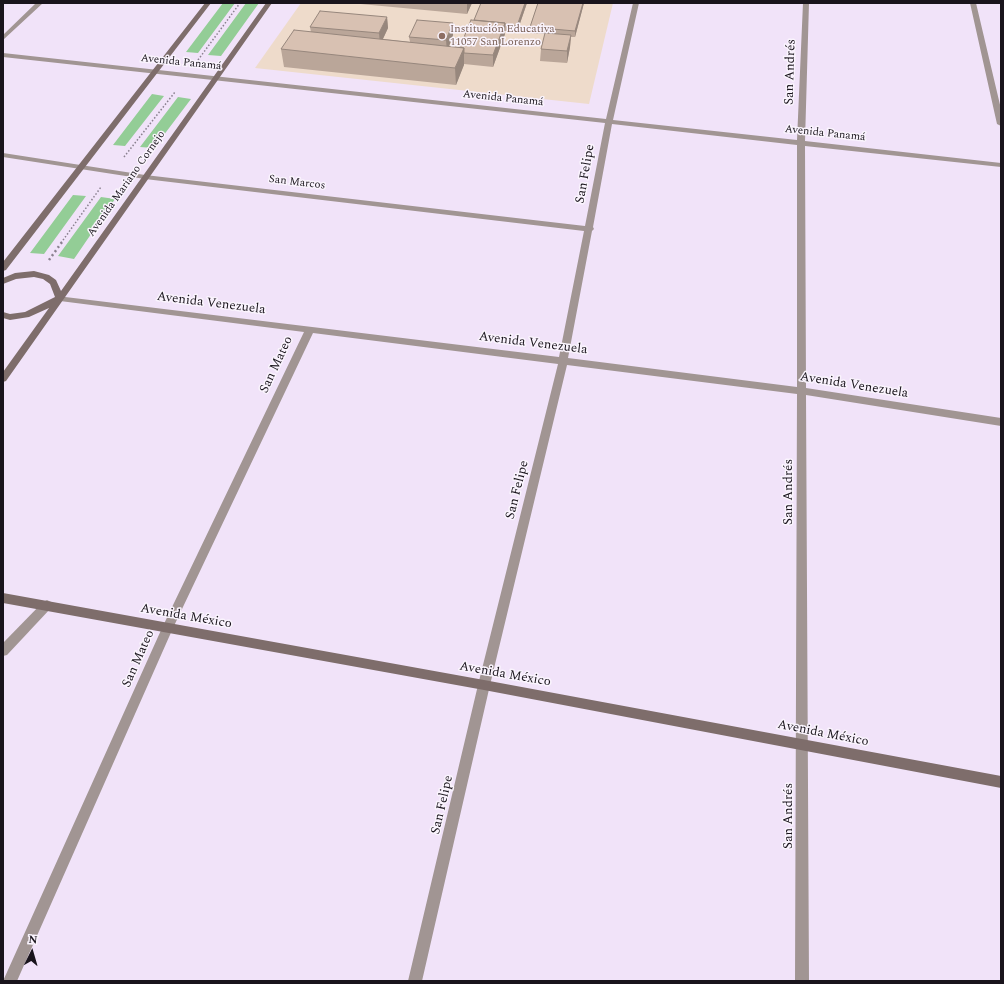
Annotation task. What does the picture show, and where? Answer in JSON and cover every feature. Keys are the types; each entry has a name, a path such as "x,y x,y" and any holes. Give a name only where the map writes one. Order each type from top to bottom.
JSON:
{"street":[{"path":"3,38 40,3"},
{"path":"3,268 208,3"},
{"name":"Avenida Mariano Cornejo","path":"3,379 269,3"},
{"name":"San Felipe","path":"415,981 484,685 563,361 590,228 609,122 636,3"},
{"name":"San Andrés","path":"802,981 802,143 806,3"},
{"path":"973,3 1001,124"},
{"name":"Avenida Panamá","path":"3,55 1001,165"},
{"name":"San Marcos","path":"3,156 145,177 590,228"},
{"path":"3,281 15,276 34,274 46,277 53,282 60,298 26,315 10,317 3,315"},
{"name":"Avenida Venezuela","path":"60,298 802,391 1001,422"},
{"name":"San Mateo","path":"10,981 168,628 310,329"},
{"name":"Avenida México","path":"3,598 484,685 1001,782"},
{"path":"3,651 47,605"}],"path":[{"path":"196,63 240,3"},
{"path":"120,162 176,91"},
{"path":"48,261 104,182"}],"shaded area":[{"name":"Institución Educativa 11057 San Lorenzo","path":"301,3 613,3 589,104 255,68"}],"green space":[{"path":"223,3 235,3 198,53 186,52"},
{"path":"246,3 259,3 221,56 208,55"},
{"path":"152,94 164,96 125,146 113,145"},
{"path":"178,97 191,99 154,148 140,147"},
{"path":"73,195 86,196 44,254 30,253"},
{"path":"101,197 115,199 74,259 58,256"}],"building":[{"path":"481,3 525,3 517,26 505,25 505,23 474,20"},
{"path":"538,3 583,3 575,31 530,27"},
{"path":"320,11 387,17 379,33 310,27"},
{"path":"417,20 453,23 446,40 409,37"},
{"path":"471,20 505,23 493,55 464,53 464,48 460,47"},
{"path":"294,30 464,48 455,68 281,49"},
{"path":"545,33 571,35 567,51 541,49"}],"place":[{"name":"Institución Educativa 11057 San Lorenzo","path":"442,36"}]}
